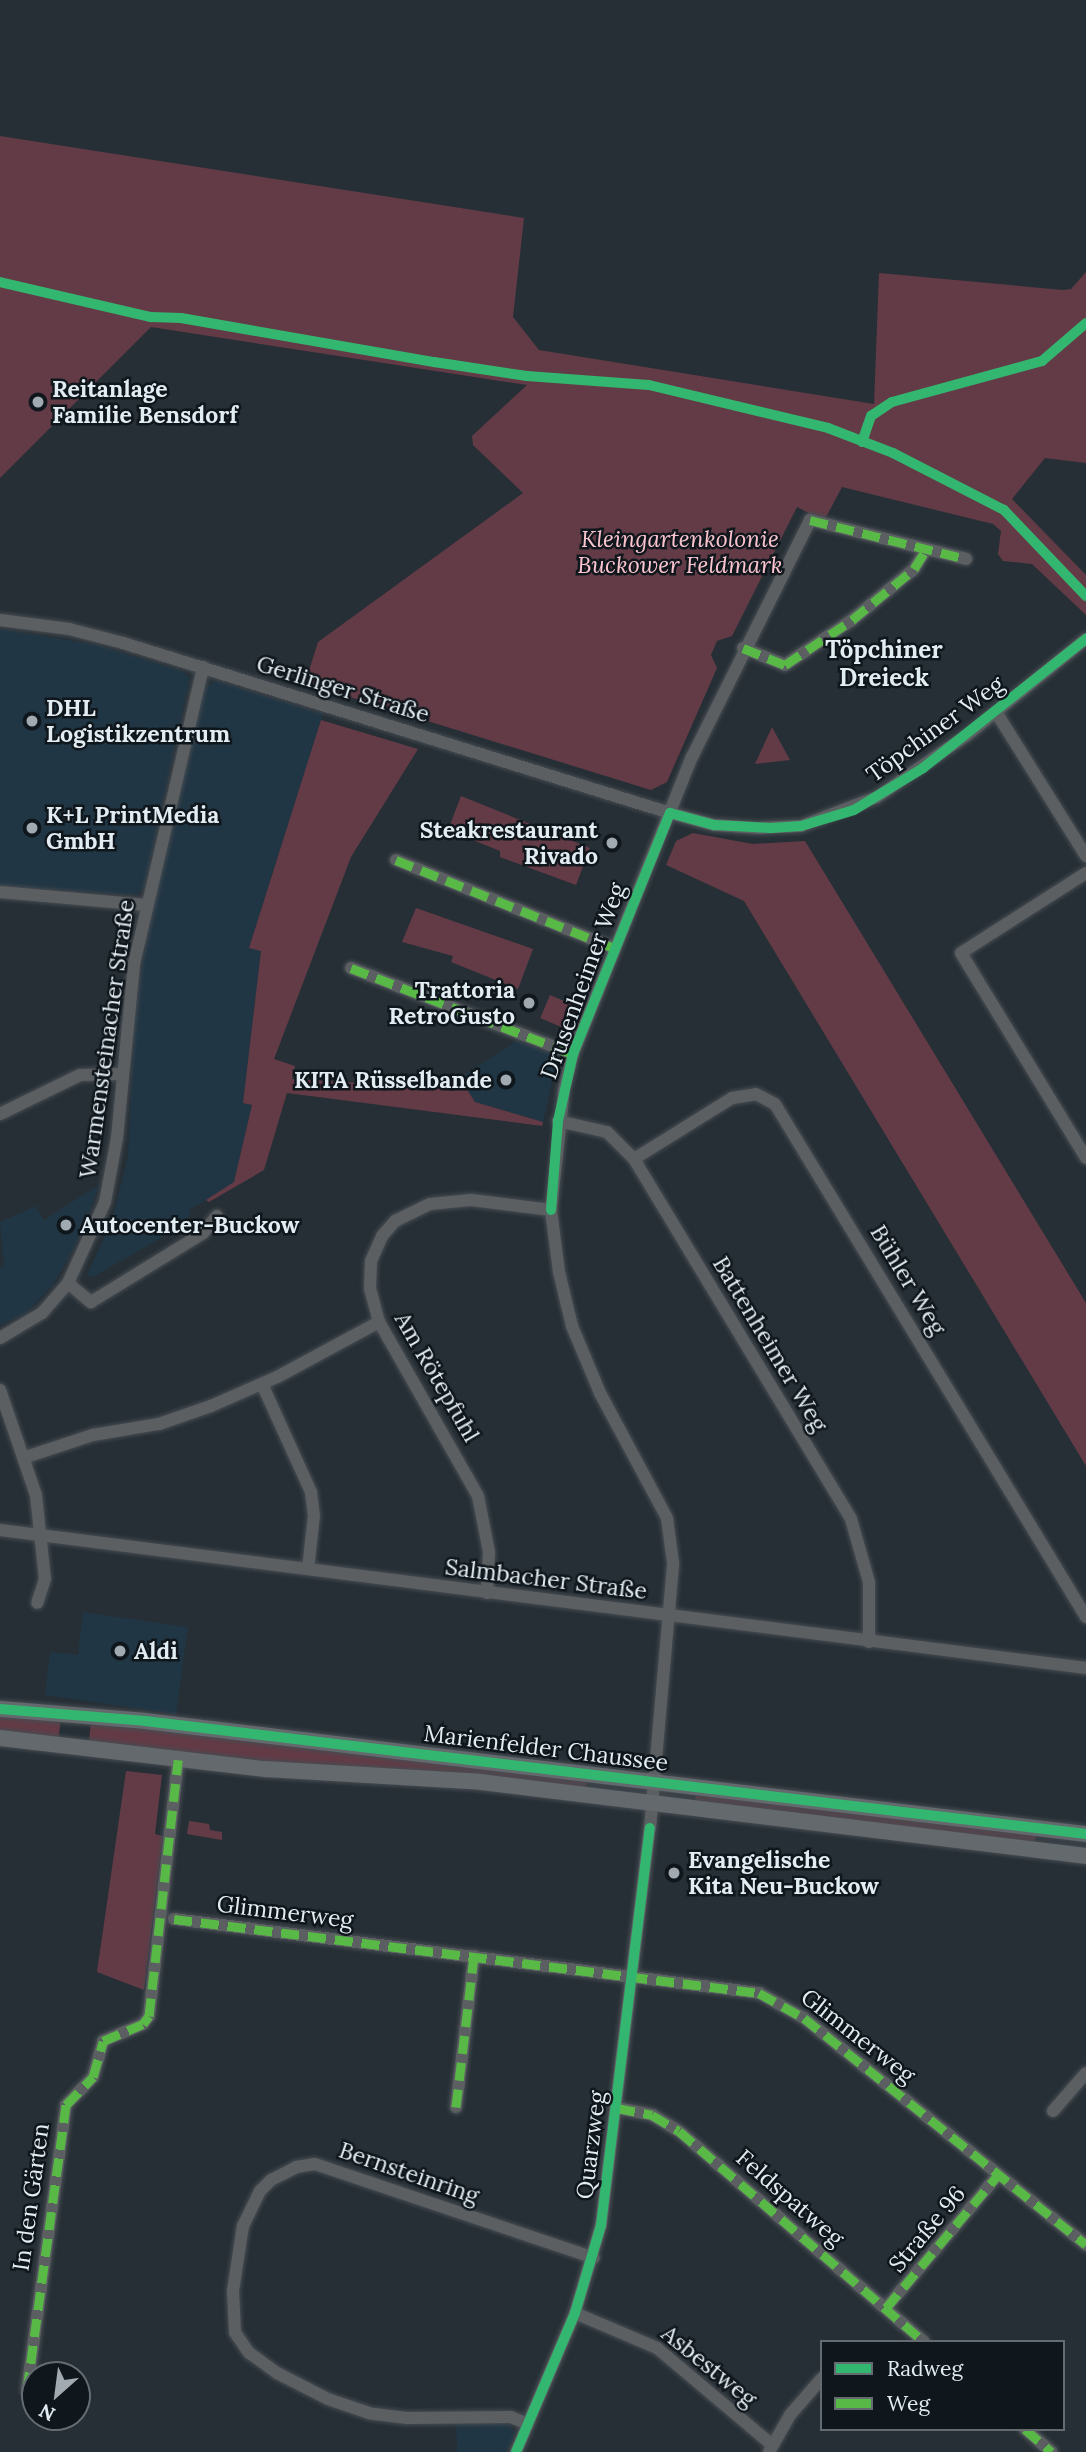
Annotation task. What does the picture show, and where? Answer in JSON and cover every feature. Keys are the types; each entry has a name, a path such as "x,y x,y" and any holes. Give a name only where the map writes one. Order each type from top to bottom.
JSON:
{"main road":[{"name":"Marienfelder Chaussee","path":"0,1709 655,1782 1086,1834"},
{"path":"68,1746 72,1715"},
{"name":"Marienfelder Chaussee","path":"0,1738 178,1760 471,1782 1086,1856"}],"street":[{"name":"Drusenheimer Weg","path":"653,1803 673,1563 667,1518 600,1393 572,1326 555,1255 551,1210 558,1121 573,1054 670,813 743,648 810,520 926,550 950,551 966,558"},
{"path":"743,648 785,665 852,620 914,569 926,550"},
{"name":"Gerlinger Straße","path":"0,620 69,629 203,667 670,813"},
{"name":"Töpchiner Weg","path":"670,813 715,825 758,828 826,819 854,810 903,781 996,712 1086,639"},
{"name":"Warmensteinacher Straße","path":"0,1338 42,1312 68,1283 104,1202 117,1138 127,1010 145,905 203,667"},
{"path":"996,712 1086,856"},
{"path":"396,860 614,948"},
{"path":"1086,873 961,953 1086,1158"},
{"path":"0,892 145,905"},
{"path":"351,968 573,1054"},
{"path":"0,1114 80,1075 122,1074"},
{"name":"Bühler Weg","path":"634,1160 732,1098 756,1094 775,1104 1086,1617"},
{"name":"Battenheimer Weg","path":"558,1121 607,1132 634,1160 851,1519 869,1582 869,1642"},
{"name":"Am Rötepfuhl","path":"487,1593 489,1552 478,1496 379,1322 370,1289 371,1261 385,1231 409,1211 460,1200 551,1210"},
{"path":"68,1283 91,1301 203,1233 217,1216"},
{"path":"26,1457 93,1435 167,1421 262,1384 379,1322"},
{"path":"262,1384 310,1492 313,1530 308,1569"},
{"path":"0,1391 26,1457 43,1535 45,1579 37,1603"},
{"name":"Salmbacher Straße","path":"0,1530 1086,1668"},
{"name":"In den Gärten","path":"31,2361 66,2105 93,2077 103,2041 144,2024 149,2016 178,1760"},
{"name":"Quarzweg","path":"516,2452 575,2313 593,2258 617,2108 653,1803"},
{"name":"Glimmerweg","path":"174,1919 747,1990 777,2001 1086,2245"},
{"path":"456,2106 474,1956"},
{"path":"1053,2111 1086,2073"},
{"name":"Feldspatweg","path":"617,2108 652,2115 680,2131 922,2340"},
{"name":"Bernsteinring","path":"528,2424 511,2417 407,2418 369,2413 310,2391 249,2353 235,2332 233,2308 239,2249 250,2208 279,2174 315,2164 593,2258"},
{"name":"Straße 96","path":"886,2308 998,2175"},
{"name":"Asbestweg","path":"575,2313 657,2348 771,2448"},
{"path":"771,2448 820,2381"},
{"path":"1027,2431 1051,2452"}],"shaded area":[{"path":"0,629 97,645 182,671 190,678 144,887 137,895 0,886"},
{"path":"217,681 323,714 249,947 261,950 243,1103 252,1105 234,1183 189,1210 191,1215 159,1239 93,1277 87,1275 112,1220 128,1156 135,1007 150,920 203,688"},
{"name":"KITA Rüsselbande","path":"518,1040 558,1056 543,1122 475,1102 459,1078"},
{"path":"99,1185 84,1230 53,1285 26,1313 0,1325 0,1268 4,1266 0,1222 36,1206 44,1220"},
{"path":"83,1612 188,1627 176,1714 45,1695 50,1652 78,1655"},
{"path":"456,2423 509,2423 515,2433 507,2452 457,2452"}],"green space":[{"name":"Kleingartenkolonie Buckower Feldmark","path":"0,136 524,218 513,317 539,350 874,404 879,273 1063,290 1071,289 1086,272 1086,463 1045,458 1012,499 1086,575 1086,615 1032,564 1003,561 998,554 1001,531 993,524 842,487 824,521 797,507 732,636 717,641 711,655 717,668 667,782 651,790 305,683 318,642 523,493 473,445 472,436 527,385 151,327 0,478"},
{"path":"321,720 418,749 351,857 274,1059 295,1066 292,1079 412,1086 432,1084 456,1073 475,1102 543,1122 542,1126 287,1093 264,1170 209,1202 206,1200 234,1182 252,1105 243,1103 261,951 249,948"},
{"path":"772,727 790,760 755,764"},
{"path":"461,796 590,848 576,885 500,857 500,851 448,830"},
{"path":"693,833 753,844 805,841 1086,1303 1086,1466 744,901 666,865 676,841"},
{"path":"416,908 533,949 518,989 451,962 453,956 402,942"},
{"path":"550,995 576,1006 566,1029 540,1018"},
{"path":"0,1714 61,1721 59,1737 0,1730"},
{"path":"91,1722 588,1781 585,1787 469,1773 276,1762 89,1741"},
{"path":"126,1771 162,1775 155,1834 163,1836 144,1990 97,1972"},
{"path":"696,1796 742,1798 1037,1835 1033,1843 695,1801"},
{"path":"189,1821 209,1824 210,1830 222,1832 222,1840 187,1834"}],"marked path":[{"path":"810,520 966,559"},
{"path":"743,648 785,665 852,620 914,569 926,550"},
{"path":"396,860 614,948"},
{"path":"351,968 573,1054"},
{"path":"31,2361 66,2105 93,2077 103,2041 143,2024 149,2016 178,1760"},
{"path":"174,1919 759,1993 804,2018 1086,2245"},
{"path":"456,2107 474,1956"},
{"path":"617,2108 652,2115 679,2131 922,2340"},
{"path":"886,2308 998,2175"},
{"path":"1027,2431 1051,2452"}],"cycle path":[{"path":"0,282 151,317 181,318 434,362 527,376 649,385 828,428 893,453 1004,510 1086,596"},
{"path":"862,442 871,416 892,402 1042,361 1086,323"},
{"path":"551,1210 558,1121 573,1054 670,813 714,825 771,828 801,826 854,810 923,768 1086,639"},
{"path":"0,1709 145,1721 1086,1834"},
{"path":"516,2452 575,2313 601,2225 650,1828"}],"place":[{"name":"Reitanlage Familie Bensdorf","path":"38,402"},
{"name":"DHL Logistikzentrum","path":"32,721"},
{"name":"K+L PrintMedia GmbH","path":"32,828"},
{"name":"Steakrestaurant Rivado","path":"612,843"},
{"name":"Trattoria RetroGusto","path":"529,1003"},
{"name":"KITA Rüsselbande","path":"506,1080"},
{"name":"Autocenter-Buckow","path":"66,1225"},
{"name":"Aldi","path":"120,1651"},
{"name":"Evangelische Kita Neu-Buckow","path":"674,1873"}],"district":[{"name":"Töpchiner Dreieck","path":"884,664"}]}
